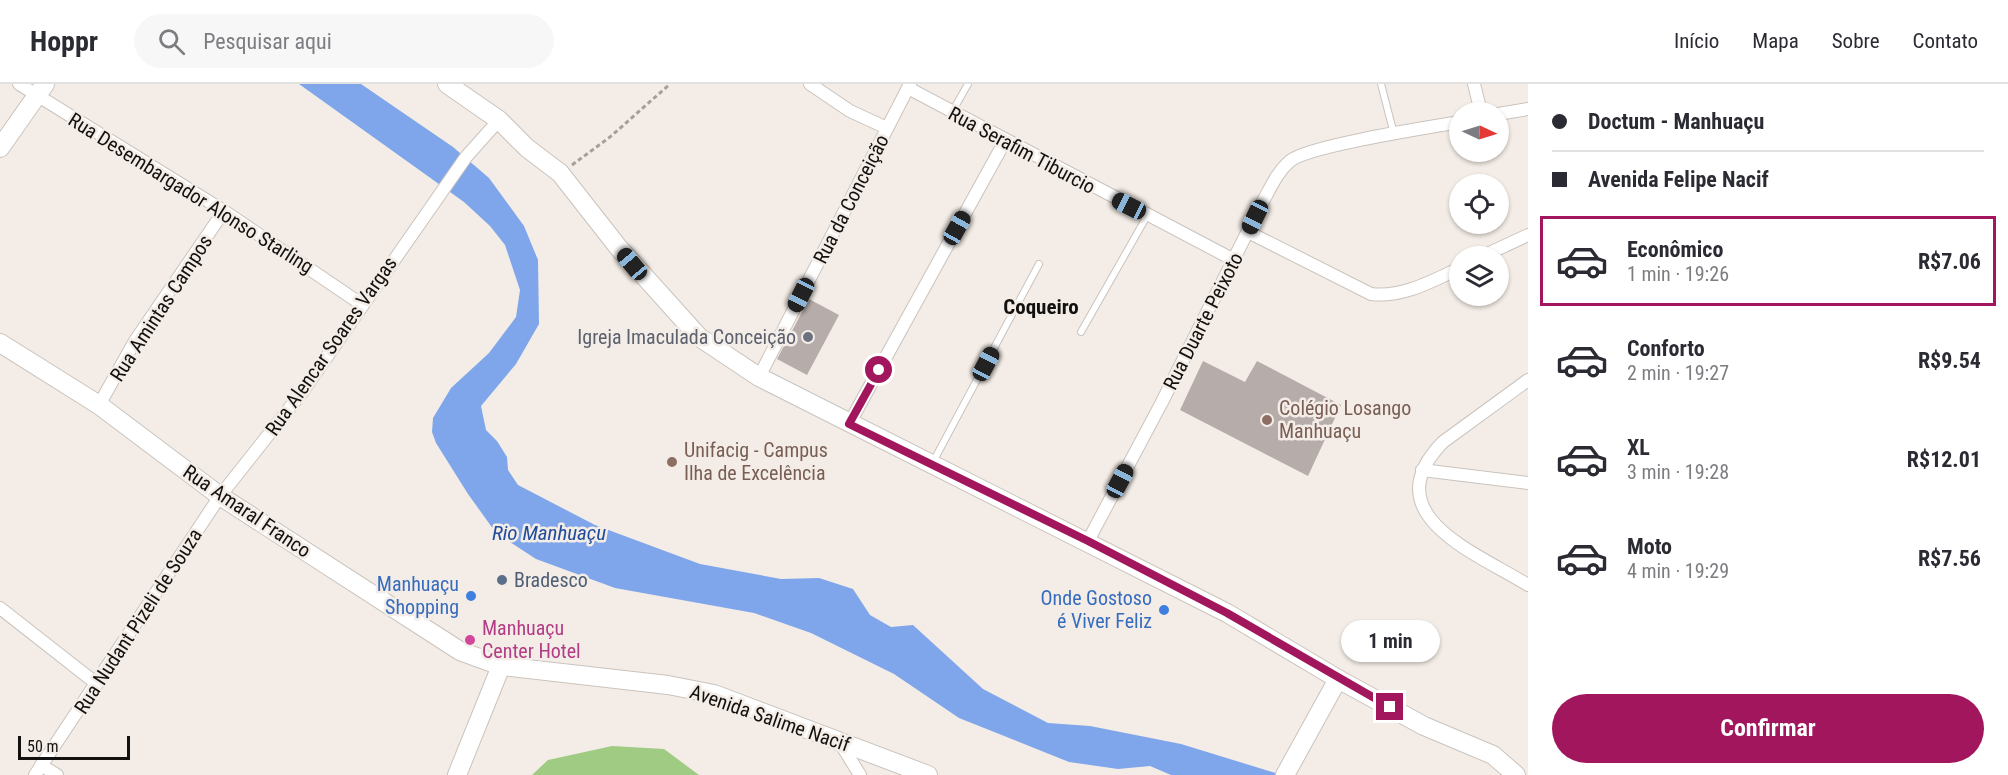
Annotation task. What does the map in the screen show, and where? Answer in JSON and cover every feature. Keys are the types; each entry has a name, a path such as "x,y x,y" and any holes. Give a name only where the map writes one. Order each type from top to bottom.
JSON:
{"street":[{"name":"Rua Desembargador Alonso Starling","path":"19,84 41,90 362,304"},
{"path":"447,84 499,120 527,148 561,173 618,248 699,337 759,377 1227,613 1338,679 1424,726 1493,755 1516,775"},
{"path":"810,84 842,106 887,128"},
{"path":"1474,84 1478,102"},
{"name":"Rua da Conceição","path":"759,377 909,86"},
{"name":"Rua Serafim Tiburcio","path":"909,86 952,113 1234,260"},
{"path":"0,148 41,90"},
{"path":"1509,112 1528,109"},
{"name":"Rua Alencar Soares Vargas","path":"220,496 303,391 471,150 499,120"},
{"name":"Rua Duarte Peixoto","path":"1088,541 1278,175 1292,160 1315,151 1449,124"},
{"path":"849,424 1005,141"},
{"name":"Rua Amintas Campos","path":"99,405 135,341 224,211"},
{"path":"1248,232 1371,294 1386,296 1403,292 1449,273"},
{"path":"1504,246 1528,235"},
{"name":"Rua Amaral Franco","path":"0,343 99,405 220,496 436,637 460,651 501,666"},
{"path":"1528,380 1443,442 1422,470 1420,495 1426,516 1445,537 1528,585"},
{"path":"1422,470 1528,483"},
{"name":"Rua Nudant Pizeli de Souza","path":"38,770 220,496"},
{"path":"0,608 97,684"},
{"path":"457,775 501,666"},
{"name":"Avenida Salime Nacif","path":"501,666 668,685 714,694 928,775"},
{"path":"1286,772 1338,679"},
{"path":"839,741 860,775"},
{"path":"38,770 57,775"}],"lane":[{"path":"952,113 968,84"},
{"path":"1381,84 1394,134"},
{"path":"1081,332 1147,216"},
{"path":"932,464 1039,264"}],"path":[{"path":"561,173 610,138 670,84"}],"green space":[{"path":"612,746 664,749 699,775 532,775 548,760"}],"water":[{"name":"Rio Manhuaçu","path":"299,84 361,84 453,147 489,178 524,226 538,260 539,324 516,364 481,406 486,430 497,441 507,457 508,470 518,485 595,525 700,564 781,579 819,578 853,589 870,615 891,627 913,625 983,689 1048,723 1090,726 1181,744 1282,775 1171,775 1150,766 1118,769 1069,762 959,718 894,674 811,633 754,613 615,588 536,559 496,533 468,494 436,443 432,432 433,418 451,388 489,353 516,317 520,290 505,245 490,226 464,202"}],"building":[{"name":"Igreja Imaculada Conceição","path":"809,299 839,315 807,375 777,359"},
{"name":"Colégio Losango Manhuaçu","path":"1203,361 1245,382 1257,361 1341,405 1308,476 1180,410"}],"place":[{"name":"Igreja Imaculada Conceição","path":"808,337"},
{"name":"Colégio Losango Manhuaçu","path":"1267,420"},
{"name":"Unifacig - Campus Ilha de Excelência","path":"672,462"},
{"name":"Bradesco","path":"502,580"},
{"name":"Manhuaçu Shopping","path":"471,596"},
{"name":"Onde Gostoso é Viver Feliz","path":"1164,610"},
{"name":"Manhuaçu Center Hotel","path":"470,640"}],"district":[{"name":"Coqueiro","path":"1041,307"}],"route":[{"path":"879,370 849,424 1088,541 1227,613 1390,707"}]}
